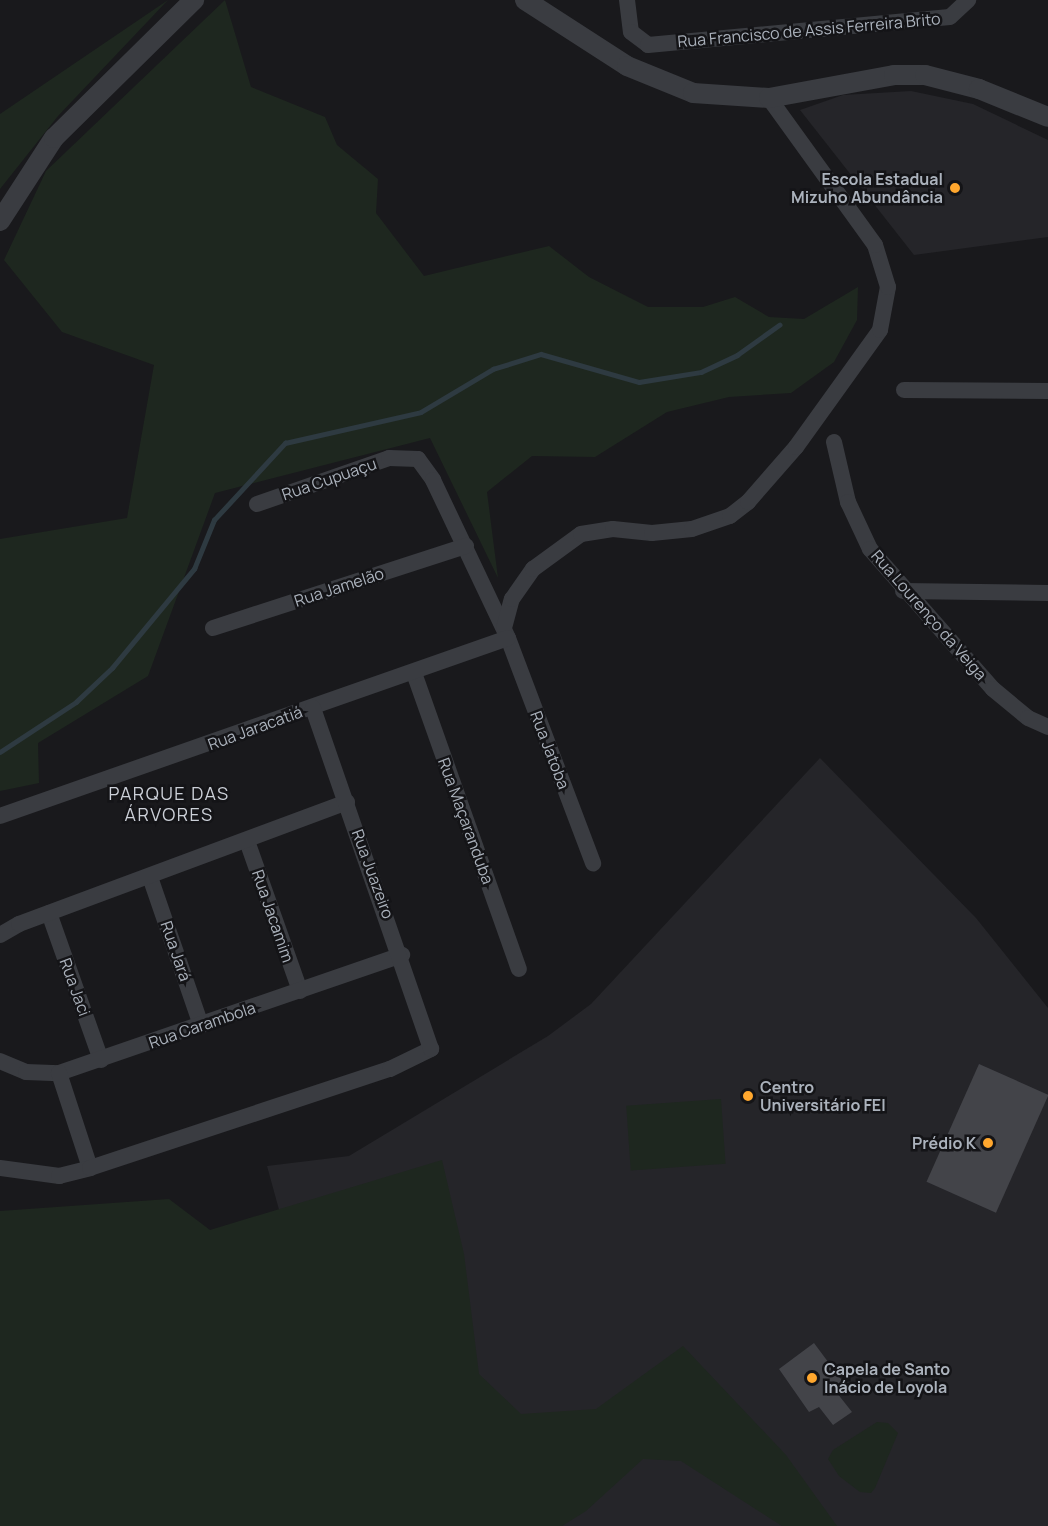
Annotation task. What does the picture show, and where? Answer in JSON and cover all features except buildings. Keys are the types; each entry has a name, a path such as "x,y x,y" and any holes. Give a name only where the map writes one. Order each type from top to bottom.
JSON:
{"street":[{"path":"0,221 29,171 83,105 194,0"},
{"path":"525,0 660,83 721,99 769,98 894,75 925,75 979,89 1048,117"},
{"name":"Rua Francisco de Assis Ferreira Brito","path":"627,0 631,32 642,44 950,17 968,0"},
{"path":"506,633 512,599 533,570 581,534 605,529 692,530 730,516 748,502 796,447 880,330 888,287 875,245 769,98"},
{"path":"904,390 1048,391"},
{"name":"Rua Lourenço da Veiga","path":"834,442 859,528 903,591 993,689 1028,718 1048,727"},
{"name":"Rua Jatoba","path":"402,456 418,459 425,468 466,546 506,633 593,863"},
{"name":"Rua Cupuaçu","path":"257,504 402,456"},
{"name":"Rua Jamelão","path":"213,628 466,546"},
{"path":"903,591 1048,593"},
{"name":"Rua Jaracatiá","path":"0,816 414,673 506,633"},
{"name":"Rua Maçaranduba","path":"414,673 519,969"},
{"name":"Rua Juazeiro","path":"90,1168 390,1069 430,1046 402,954 314,708"},
{"path":"0,935 49,913 347,802"},
{"name":"Rua Jacamim","path":"247,840 300,991"},
{"name":"Rua Jará","path":"150,877 201,1025"},
{"name":"Rua Jaci","path":"49,913 101,1060"},
{"name":"Rua Carambola","path":"0,1061 27,1072 59,1073 402,954"},
{"path":"0,1168 59,1176 90,1168 59,1073"}],"shaded area":[{"path":"168,0 58,116 0,189 0,114"},
{"path":"225,0 251,87 325,117 337,145 378,179 376,213 424,276 549,246 589,277 648,307 703,307 735,297 769,317 804,319 858,287 857,320 834,362 791,393 729,397 667,412 595,457 532,456 487,492 498,578 430,438 215,493 148,676 38,743 39,783 0,791 0,539 127,518 154,365 62,332 4,260 46,171"},
{"name":"Escola Estadual Mizuho Abundância","path":"911,91 973,104 1048,140 1048,237 914,255 800,110 843,95"},
{"name":"Centro Universitário FEI","path":"820,758 976,918 1048,1008 1048,1526 366,1526 267,1166 349,1156 548,1036 591,1004"},
{"path":"721,1099 726,1164 631,1170 626,1106"},
{"path":"442,1160 464,1254 479,1374 521,1414 596,1409 683,1346 786,1455 837,1526 782,1526 681,1461 643,1459 586,1511 562,1526 0,1526 0,1211 169,1199 210,1230"},
{"path":"877,1422 888,1423 898,1433 875,1488 871,1493 860,1492 839,1476 828,1459 833,1450"}],"waterway":[{"path":"0,752 76,702 112,668 194,569 214,520 285,443 421,412 493,369 541,354 639,382 701,372 737,355 779,325"}],"place":[{"name":"Escola Estadual Mizuho Abundância","path":"955,188"},
{"name":"Centro Universitário FEI","path":"748,1096"},
{"name":"Prédio K","path":"988,1143"},
{"name":"Capela de Santo Inácio de Loyola","path":"812,1378"}],"district":[{"name":"PARQUE DAS ÁRVORES","path":"169,804"}]}
